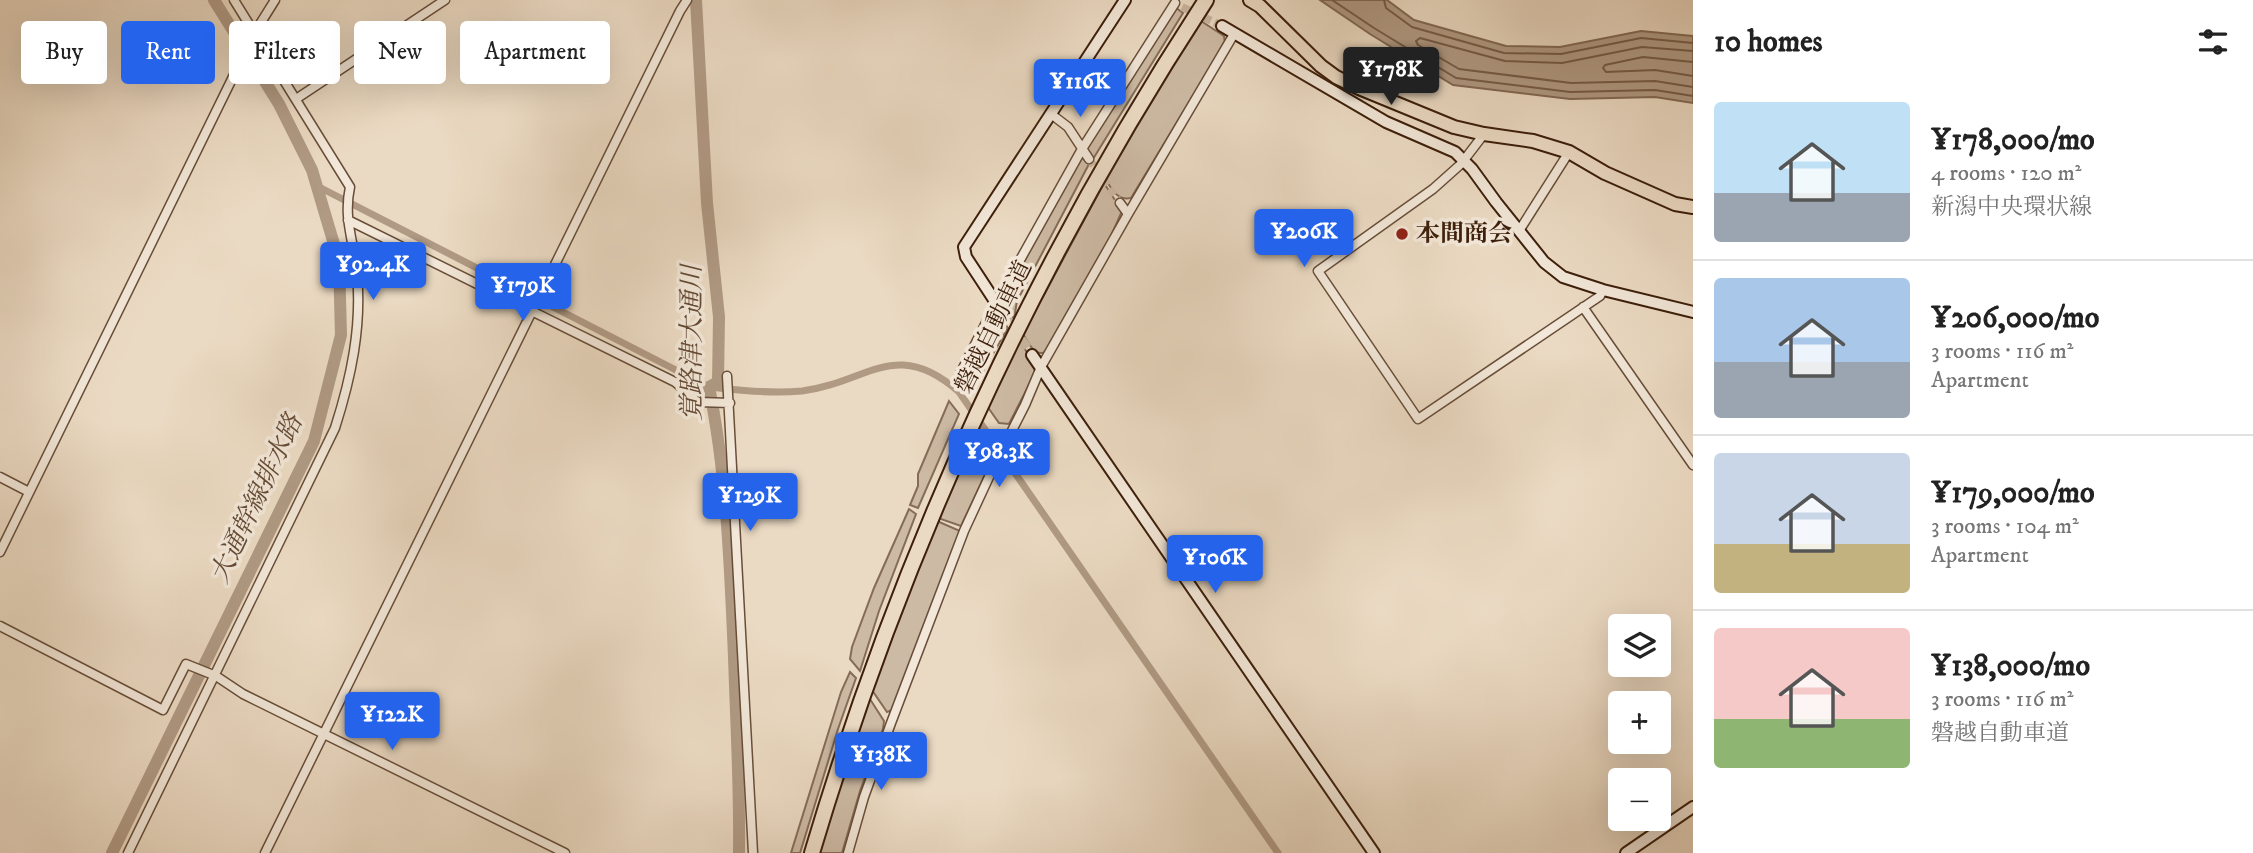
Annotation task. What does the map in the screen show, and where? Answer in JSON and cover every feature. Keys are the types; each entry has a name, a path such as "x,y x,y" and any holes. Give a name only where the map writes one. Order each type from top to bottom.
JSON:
{"highway":[{"name":"磐越自動車道","path":"812,853 856,712 883,638 941,493 983,399 1046,272 1110,156 1206,0"}],"main road":[{"path":"1250,0 1260,6 1321,66 1336,77 1454,127 1533,141 1569,152 1605,173 1675,204 1693,207"}],"street":[{"path":"234,0 246,21"},
{"path":"262,21 275,0"},
{"path":"296,99 445,0"},
{"path":"265,853 687,0"},
{"path":"1004,315 966,257 964,247 1125,0"},
{"path":"959,376 996,303 1082,149 1176,3"},
{"path":"1222,26 1386,122 1455,152 1464,159 1519,232 1558,275 1603,290 1693,312"},
{"path":"848,853 891,723 964,531 1007,439 1041,367 1234,34"},
{"path":"0,552 231,84"},
{"path":"128,853 335,428 349,386 358,310 356,262 346,209 350,187 286,84"},
{"path":"1051,114 1068,127 1089,159"},
{"path":"1484,134 1464,159 1433,189 1318,271 1418,419 1600,296 1603,290"},
{"path":"1519,232 1569,152"},
{"path":"1120,203 1128,214"},
{"path":"348,220 675,382 699,402 727,401"},
{"path":"1583,307 1693,465"},
{"path":"1032,355 1374,853"},
{"path":"727,376 753,853"},
{"path":"0,477 29,492"},
{"path":"0,626 163,710 187,664 192,666 243,694 565,853"},
{"path":"1626,853 1693,807"}],"shaded area":[{"path":"1175,7 1183,13 1093,159 1084,147"},
{"path":"1201,21 1224,36 1225,43 1131,198 1122,198 1105,179"},
{"path":"1082,152 1089,164 1017,301 1014,319 1003,304 1004,300"},
{"path":"1104,183 1122,211 1111,236 1046,352 1038,353 1023,334"},
{"path":"996,311 1008,328 973,388 961,376"},
{"path":"1020,341 1037,369 1009,424 999,423 987,406"},
{"path":"949,401 959,414 918,508 910,505 918,486 918,474"},
{"path":"971,436 991,462 961,526 935,517"},
{"path":"909,509 916,514 879,611 860,671 850,659 852,647 874,588"},
{"path":"937,521 960,531 892,710 887,712 872,690"},
{"path":"850,672 856,678 800,853 791,853 841,692"},
{"path":"868,696 884,721 883,729 860,791 842,853 817,853"}],"water":[{"path":"1320,0 1387,0 1414,20 1506,46 1560,47 1641,31 1693,36 1693,103 1655,97 1570,99 1453,85"}],"waterway":[{"name":"大通幹線排水路","path":"112,853 314,441 341,335 339,261 312,170 279,104 214,0"},
{"name":"覚路津大通川","path":"696,0 707,203 719,317 718,382 709,387 720,454 729,555 738,755 739,853"},
{"path":"317,186 709,387 767,392 802,391 899,365 917,367 937,376 959,392 1278,853"}],"tunnel":[{"path":"1182,7 1222,26"},
{"path":"1089,159 1120,203"},
{"path":"1004,315 1032,355"}],"place":[{"name":"本間商会","path":"1402,234"}]}
